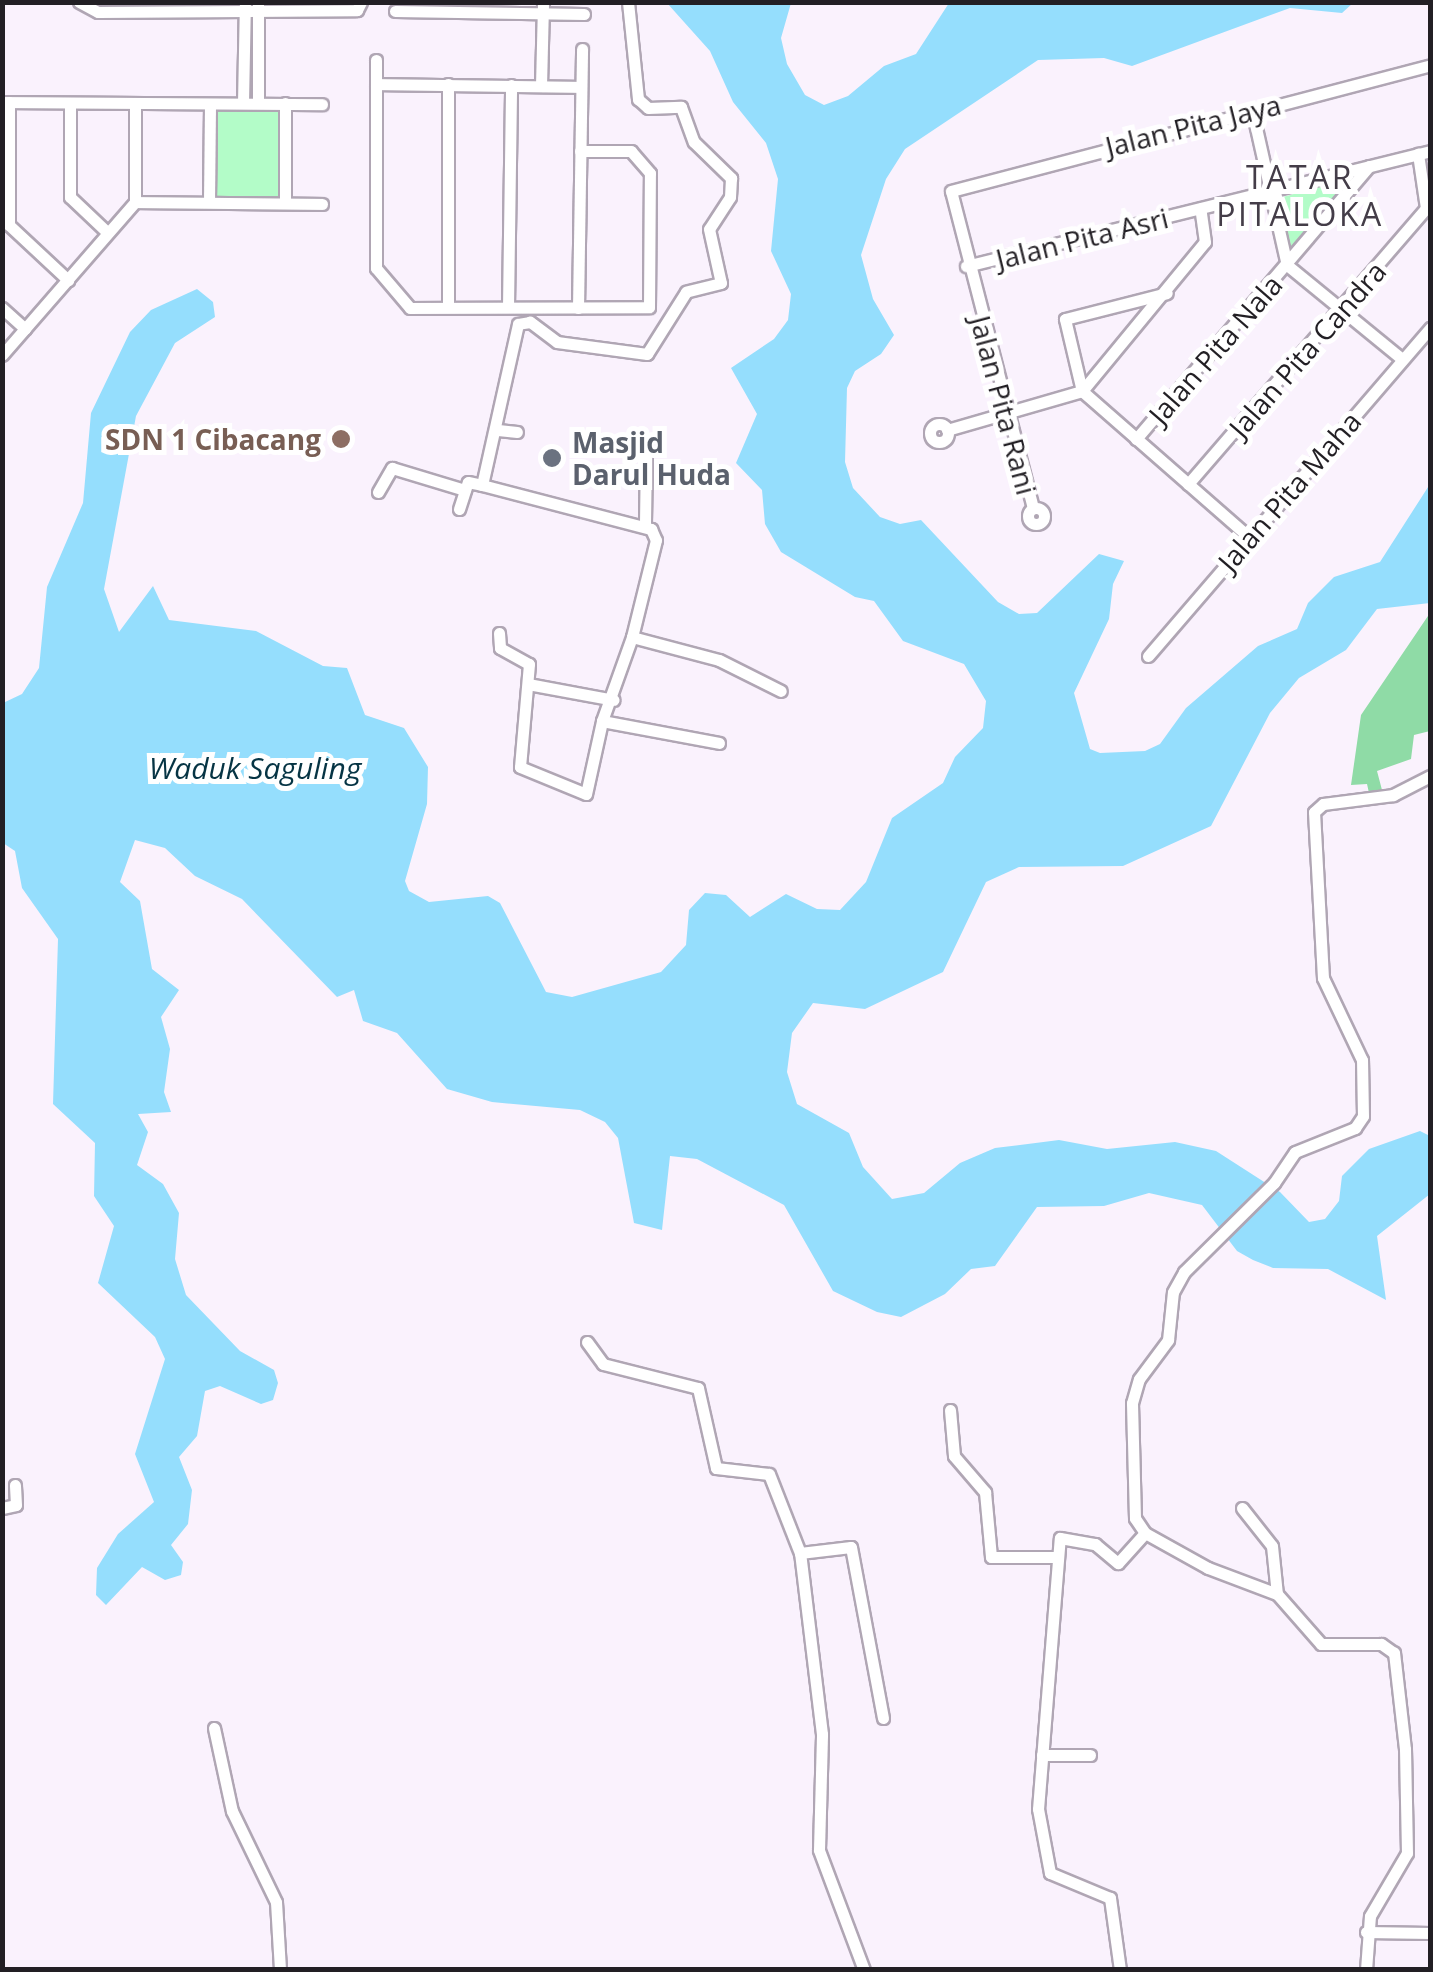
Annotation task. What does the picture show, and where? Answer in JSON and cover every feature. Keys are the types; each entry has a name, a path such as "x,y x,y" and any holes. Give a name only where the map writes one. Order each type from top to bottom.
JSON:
{"street":[{"path":"78,2 98,12 251,7 357,10 362,2"},
{"path":"482,485 498,430 520,322 557,342 647,354 686,292 721,283 709,229 730,197 731,178 694,142 681,107 648,108 638,99 628,2"},
{"path":"244,103 251,7"},
{"path":"251,7 258,103"},
{"path":"541,86 542,8"},
{"path":"395,11 542,8 584,14"},
{"path":"578,308 582,49"},
{"path":"376,60 376,268 410,308 649,307 650,173 631,151 580,151"},
{"name":"Jalan Pita Jaya","path":"956,186 1430,65"},
{"path":"376,84 581,87"},
{"path":"448,84 448,307"},
{"path":"508,307 511,86"},
{"path":"68,280 10,225 6,102 322,104"},
{"path":"70,102 70,196 108,233"},
{"path":"2,354 136,202 136,103"},
{"path":"284,202 285,103"},
{"path":"209,202 210,104"},
{"path":"1252,110 1288,264 1402,359"},
{"name":"Jalan Pita Asri","path":"966,266 1424,152"},
{"name":"Jalan Pita Candra","path":"1188,484 1343,310 1428,204 1424,152"},
{"name":"Jalan Pita Nala","path":"1136,439 1369,166"},
{"name":"Jalan Pita Rani","path":"956,186 951,198 966,266 1033,508"},
{"path":"136,202 322,204"},
{"path":"947,430 1082,392 1168,293 1207,238 1200,208"},
{"path":"1168,293 1065,319 1082,392 1249,537"},
{"path":"2,308 25,329"},
{"name":"Jalan Pita Maha","path":"1148,656 1430,328"},
{"path":"498,430 517,432"},
{"path":"628,446 646,451 645,528"},
{"path":"378,492 392,468 465,490"},
{"path":"459,509 469,482 645,528 656,540 614,700 602,720 586,794 528,772 518,762 528,660 500,648 499,633"},
{"path":"632,637 718,660 781,691"},
{"path":"528,684 614,700"},
{"path":"602,720 718,742"},
{"path":"1366,1970 1366,1932 1407,1853 1396,1660 1381,1644 1316,1641 1277,1594 1208,1568 1145,1533 1135,1518 1132,1403 1139,1380 1168,1340 1173,1292 1184,1272 1274,1183 1295,1152 1356,1128 1366,1102 1362,1060 1323,978 1314,812 1323,804 1393,795 1430,776"},
{"path":"587,1342 602,1364 698,1388 716,1468 769,1474 800,1553 822,1734 819,1850 864,1970"},
{"path":"950,1410 954,1456 985,1492 990,1556 1056,1557"},
{"path":"2,1508 16,1505 15,1485"},
{"path":"1242,1508 1272,1546 1277,1594"},
{"path":"1120,1970 1110,1898 1076,1888 1046,1864 1038,1809 1060,1538 1095,1544 1120,1563 1145,1533"},
{"path":"800,1553 852,1549 883,1718"},
{"path":"214,1728 232,1811 276,1902 280,1970"},
{"path":"1042,1755 1090,1755"},
{"path":"1366,1932 1430,1934"}],"green space":[{"path":"214,109 280,109 280,199 214,199"},
{"path":"1349,179 1292,250 1279,198"},
{"path":"1430,613 1430,731 1414,735 1411,759 1377,771 1382,790 1369,793 1367,784 1351,785 1361,715"}],"water":[{"name":"Waduk Saguling","path":"667,3 791,3 781,38 787,64 805,95 824,105 848,96 884,66 916,54 949,3 1353,3 1342,13 1290,8 1132,66 1104,58 1038,60 905,149 886,179 861,255 873,299 894,335 881,354 855,371 847,388 845,462 853,488 880,517 900,524 921,520 998,602 1019,614 1037,613 1099,554 1124,561 1113,584 1109,619 1074,693 1090,749 1100,753 1145,751 1160,744 1186,708 1258,646 1297,629 1308,603 1334,577 1380,562 1430,484 1430,603 1377,609 1346,650 1299,678 1270,713 1211,826 1123,866 1019,867 986,882 943,972 865,1009 813,1003 792,1033 787,1072 797,1104 849,1133 863,1167 892,1199 924,1193 960,1163 995,1148 1059,1140 1107,1149 1175,1142 1216,1151 1280,1192 1309,1222 1325,1219 1339,1201 1342,1176 1369,1149 1420,1131 1430,1136 1430,1194 1377,1236 1386,1300 1328,1269 1273,1268 1253,1260 1237,1251 1202,1205 1149,1193 1104,1206 1037,1207 995,1266 971,1269 945,1294 901,1317 877,1312 833,1291 784,1205 697,1159 670,1156 662,1230 634,1223 618,1138 605,1122 580,1110 492,1102 447,1089 397,1033 363,1021 354,990 337,997 242,899 195,876 165,848 135,840 120,882 140,901 152,969 179,990 161,1017 170,1049 164,1092 171,1112 138,1114 148,1132 137,1165 163,1184 179,1213 175,1259 186,1295 240,1351 274,1370 278,1383 273,1400 261,1404 220,1386 205,1391 197,1436 179,1457 192,1490 188,1524 171,1545 183,1562 181,1575 165,1580 142,1567 106,1605 96,1595 97,1568 118,1534 154,1502 135,1454 165,1359 155,1337 98,1283 114,1226 94,1196 95,1143 53,1104 58,939 22,888 15,851 3,843 3,703 22,694 39,668 47,587 83,503 91,413 130,332 151,310 197,289 213,302 215,317 175,343 136,416 104,589 119,632 153,586 169,620 256,631 323,666 347,668 365,715 404,728 428,767 427,804 405,881 409,891 429,902 488,896 500,903 546,992 572,997 661,972 686,945 689,910 705,893 726,895 750,917 786,894 817,909 840,910 866,882 892,818 943,783 955,757 983,728 986,701 964,664 903,641 874,601 855,597 781,552 765,524 762,490 736,463 757,414 731,368 774,339 788,320 791,294 771,251 778,179 766,143 733,102 710,51"}],"place":[{"name":"SDN 1 Cibacang","path":"341,439"},
{"name":"Masjid Darul Huda","path":"552,458"}],"district":[{"name":"TATAR PITALOKA","path":"1300,196"}]}
